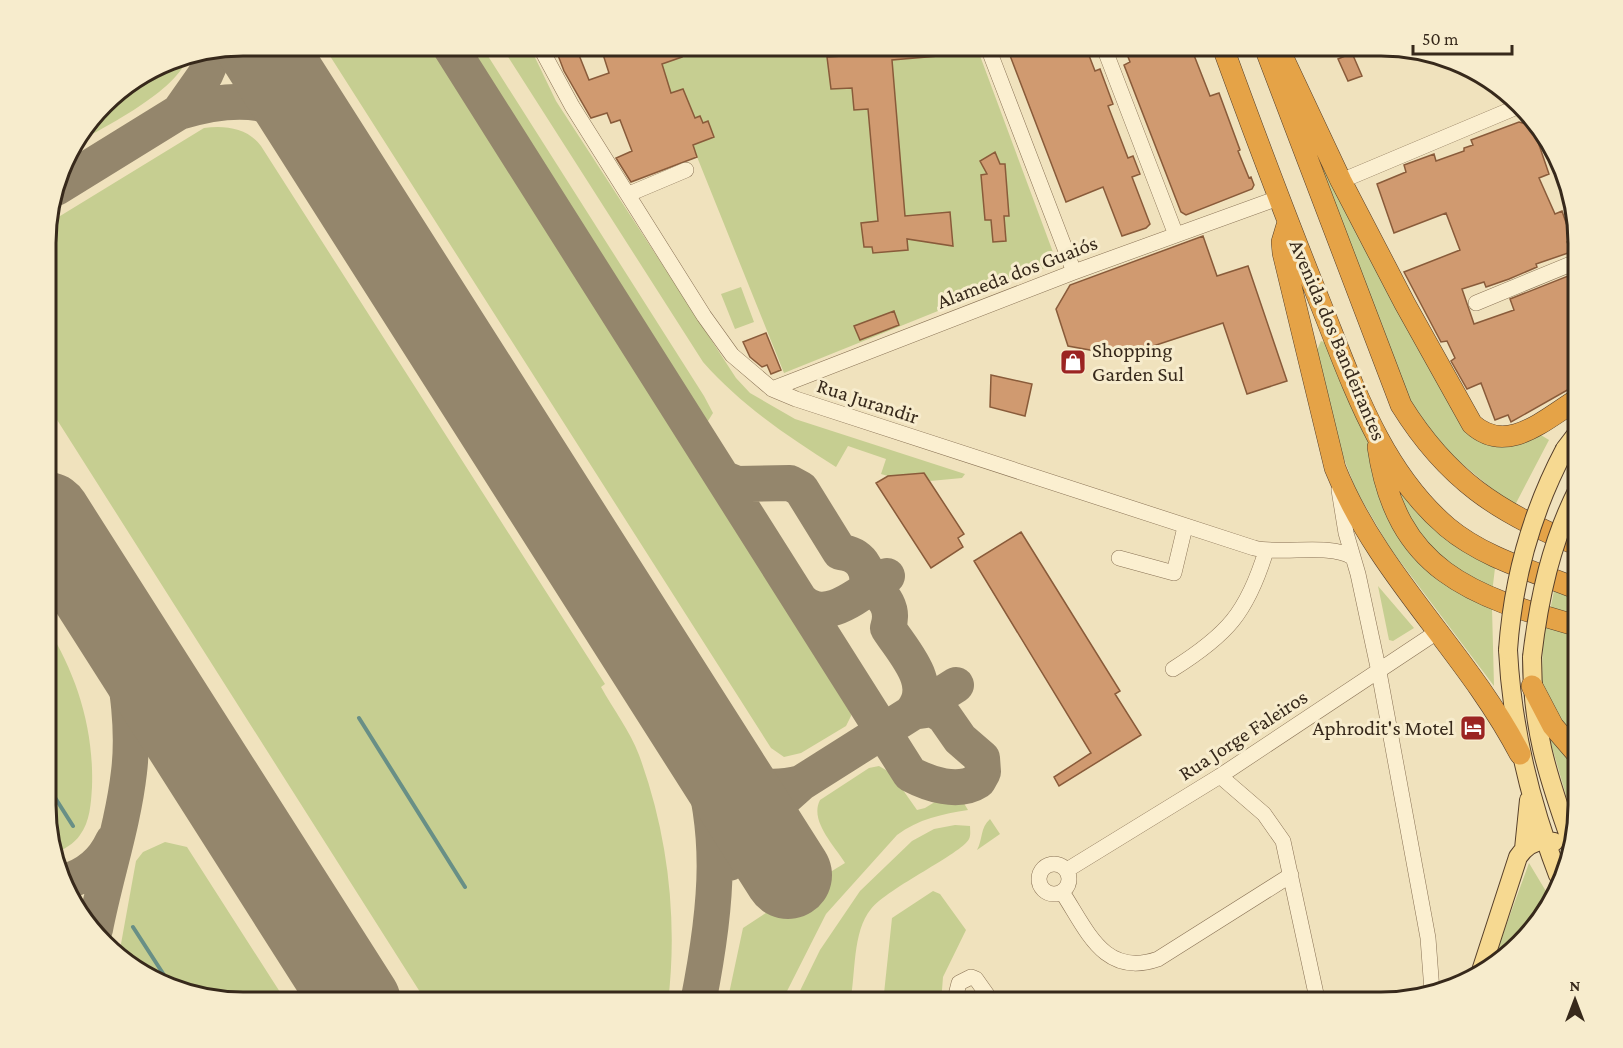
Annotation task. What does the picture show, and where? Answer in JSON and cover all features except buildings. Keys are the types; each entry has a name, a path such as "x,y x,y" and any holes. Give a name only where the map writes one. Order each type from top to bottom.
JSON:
{"highway":[{"name":"Avenida dos Bandeirantes","path":"1226,56 1278,198 1376,437 1414,492 1446,526 1468,543 1495,557 1567,585"},
{"name":"Avenida dos Bandeirantes","path":"1268,56 1401,405 1436,454 1465,483 1496,505 1543,531 1567,541"},
{"path":"1282,56 1341,180 1411,315 1472,424 1484,434 1496,438 1512,436 1533,427 1567,406"},
{"path":"1288,222 1282,242 1283,254 1335,468 1345,493 1379,553 1472,674 1520,754"},
{"path":"1376,437 1386,485 1397,510 1415,544 1432,564 1458,583 1485,597 1567,623"},
{"path":"1532,686 1553,726 1567,742"}],"main road":[{"path":"1556,870 1520,754 1508,650 1513,600 1526,542 1542,497 1567,446"},
{"path":"1566,826 1539,743 1532,686 1532,657 1539,600 1552,549 1567,514"},
{"path":"1524,849 1530,788"},
{"path":"1484,960 1518,857 1524,849 1545,840 1559,843 1563,846"}],"street":[{"name":"Rua Jurandir","path":"545,56 572,106 704,316 732,355 772,389 796,399 1185,527 1266,551 1336,552 1352,556"},
{"path":"991,56 1074,272"},
{"path":"1107,56 1176,235"},
{"path":"1341,180 1512,109"},
{"path":"629,194 686,170"},
{"name":"Alameda dos Guaiós","path":"772,389 1074,272 1278,198"},
{"path":"1476,303 1567,266"},
{"path":"1335,468 1352,556 1379,672 1428,938 1432,985"},
{"path":"1119,558 1174,573 1185,527"},
{"path":"1173,669 1201,651 1233,624 1255,587 1266,551"},
{"name":"Rua Jorge Faleiros","path":"1067,870 1220,776 1440,630"},
{"path":"1220,776 1264,814 1283,841 1316,992"},
{"path":"1056,863 1067,870 1068,885 1062,892 1046,892 1038,878 1043,867 1056,863"},
{"path":"1062,892 1098,946 1109,957 1117,962 1136,965 1158,959 1291,875"},
{"path":"956,992 966,978 976,979 985,992"}],"green space":[{"path":"330,56 439,56 850,702 851,716 846,726 801,753 784,757 771,748"},
{"path":"467,56 488,56 713,413 708,421 700,420 692,411"},
{"path":"508,56 534,56 556,101 736,378 750,393 795,419 965,474 962,478 930,481 924,473 888,476 881,474 886,459 848,446 836,467 800,444 749,406 703,362"},
{"path":"656,56 980,56 1057,263 784,373"},
{"path":"183,65 170,82 155,95 89,136 119,102 149,81"},
{"path":"204,128 236,129 250,135 261,146 605,684 601,687 635,746 649,785 664,846 671,908 669,993 421,993 56,418 57,218"},
{"path":"1309,135 1467,428 1536,432 1549,440 1514,507 1443,448 1410,401"},
{"path":"741,287 754,322 735,329 721,294"},
{"path":"1321,341 1326,343 1427,569 1453,590 1492,608 1494,686 1390,548 1356,490 1341,451 1317,350"},
{"path":"1392,483 1463,549 1495,568 1492,593 1461,577 1421,540"},
{"path":"1378,586 1414,628 1393,641 1389,640"},
{"path":"1554,591 1567,595 1567,616 1550,611"},
{"path":"1543,625 1567,631 1567,733 1542,684"},
{"path":"56,642 82,703 92,765 91,799 86,824 75,841 61,850 57,830"},
{"path":"1547,730 1567,751 1567,799"},
{"path":"879,766 891,773 917,810 938,800 962,800 968,810 922,821 897,835 826,914 786,993 729,993 743,928 784,901 794,914 823,895 814,882 845,863 820,825 818,808 820,800 869,768"},
{"path":"990,819 1000,834 977,850 985,826"},
{"path":"955,825 970,826 970,837 953,853 893,891 871,909 865,918 858,941 851,992 799,993 820,950 860,891 912,841 934,829"},
{"path":"165,842 187,847 281,993 231,992 183,983 139,961 120,947 136,861 143,852"},
{"path":"1529,863 1546,891 1529,919 1513,938 1496,952"},
{"path":"933,891 940,894 966,930 943,977 942,992 884,992 892,918"}],"waterway":[{"path":"359,718 465,887"},
{"path":"56,799 73,826"},
{"path":"133,927 164,975"}],"taxiway":[{"path":"288,56 291,94"},
{"path":"456,56 910,774 935,784 953,787 962,787 978,781 983,772 982,758 960,739 944,716 933,709 912,712"},
{"path":"212,58 205,75 179,112 224,103 256,103 271,106 298,121 335,163"},
{"path":"65,182 179,112"},
{"path":"723,478 737,484 790,483 801,489 840,552 847,553 862,563 867,574 867,588 879,594 887,604 890,615 888,628 909,658 919,680 921,691 919,702 912,712"},
{"path":"800,600 810,607 821,610 832,608 844,604 887,576"},
{"path":"96,922 123,812 131,754 128,699 117,626"},
{"path":"639,640 685,720 701,767 709,800 715,867 710,933 700,993"},
{"path":"801,783 956,685"},
{"path":"713,757 743,779 763,786 774,787 801,783 773,808 758,828"},
{"path":"729,863 740,799"},
{"path":"71,879 93,868 113,841"}],"runway":[{"path":"267,56 788,875"},
{"path":"56,530 351,993"}],"place":[{"name":"Shopping Garden Sul","path":"1073,362"},
{"name":"Aphrodit's Motel","path":"1473,728"}]}
